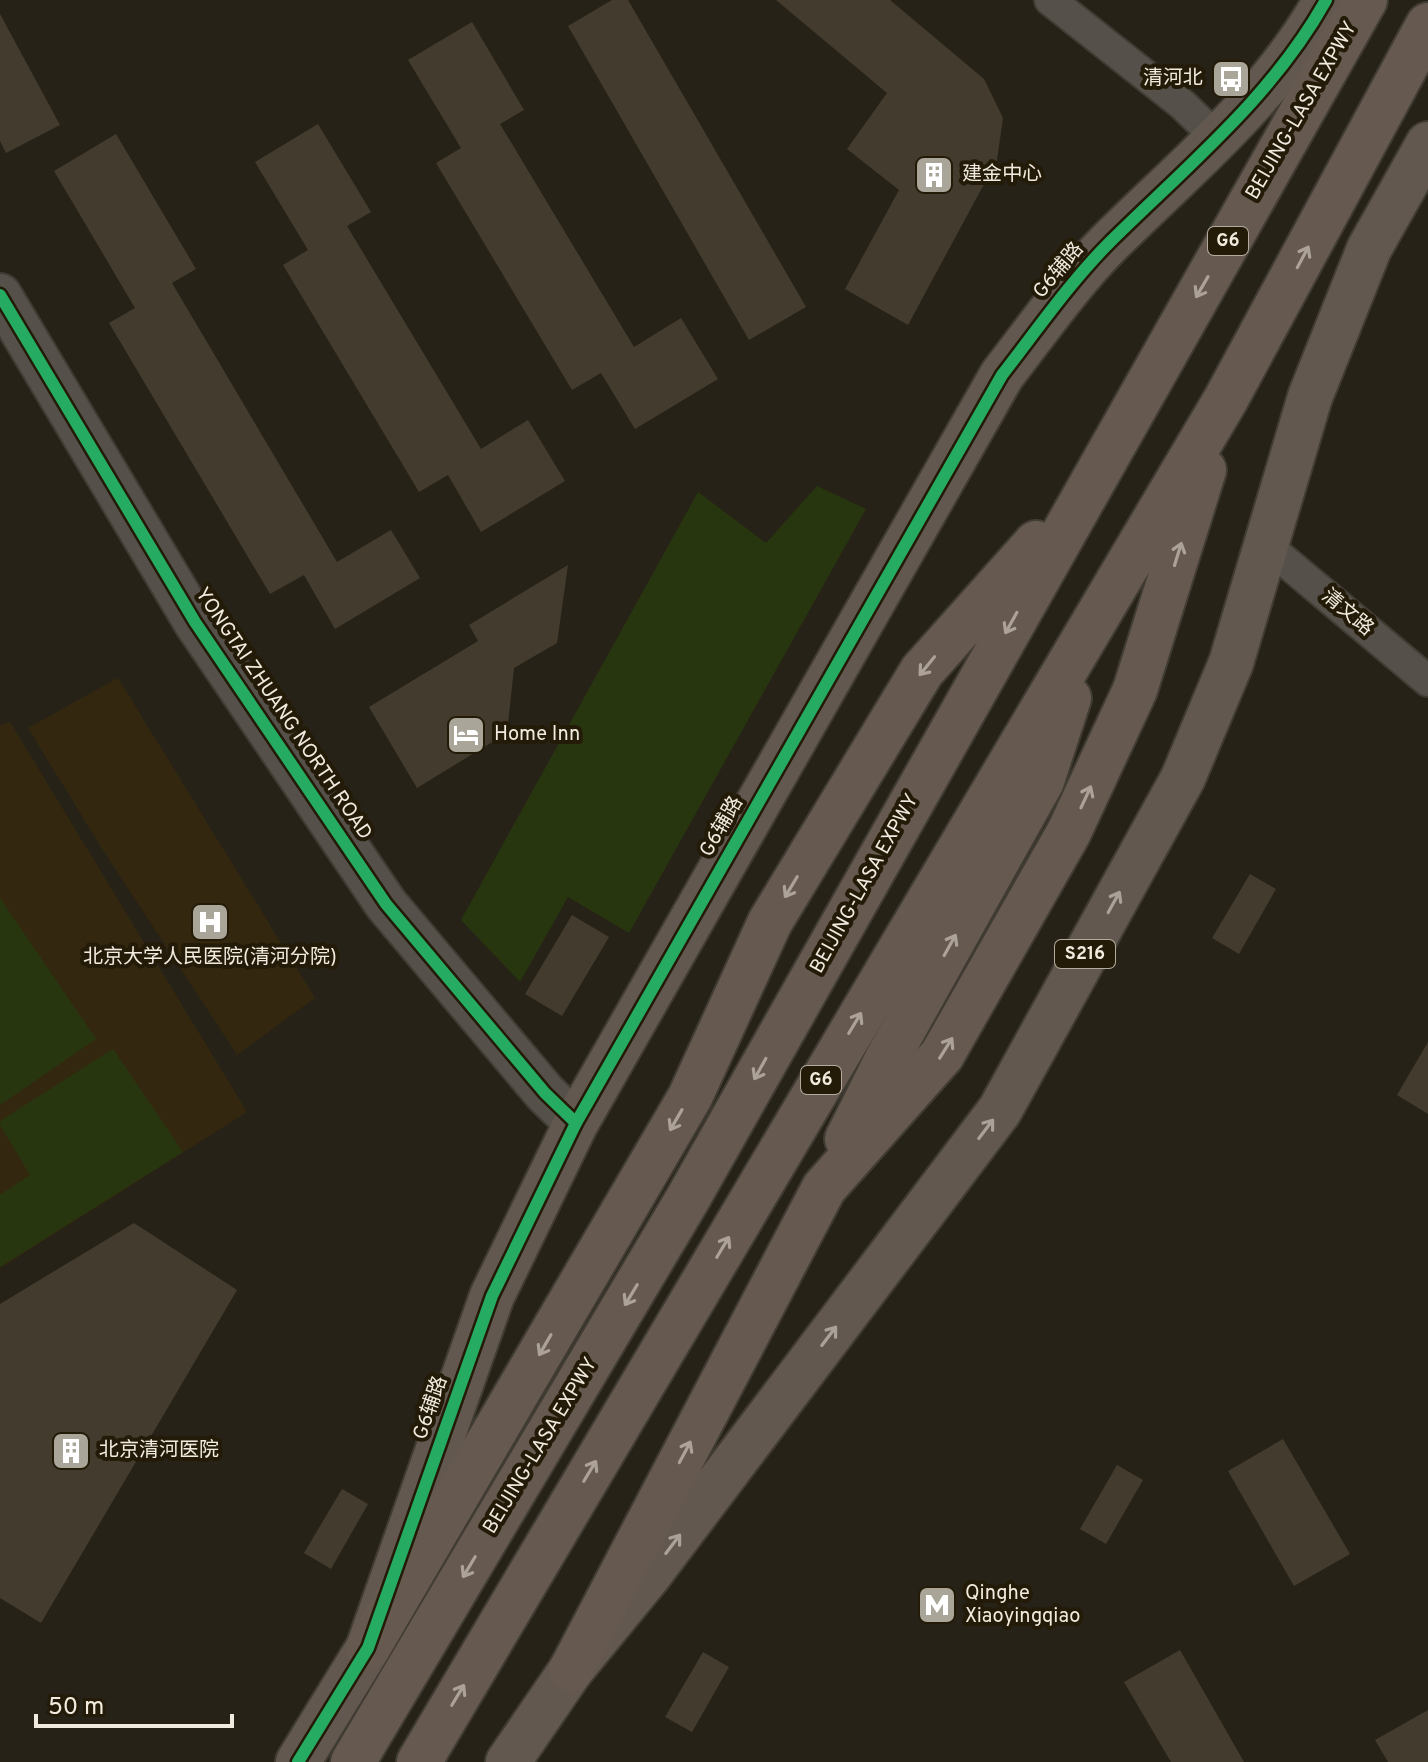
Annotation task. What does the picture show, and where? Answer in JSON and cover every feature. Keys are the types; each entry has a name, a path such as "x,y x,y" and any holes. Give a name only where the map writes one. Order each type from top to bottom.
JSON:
{"highway":[{"name":"BEIJING-LASA EXPWY","path":"353,1762 687,1200 1365,0"},
{"name":"G6","path":"419,1762 1226,399 1428,25"},
{"path":"824,1188 942,1055 1069,832 1135,690 1226,399"},
{"path":"368,1648 690,1097 770,922 922,671 1091,482"},
{"path":"571,1670 824,1188 886,1061 1042,781 1094,620"}],"main road":[{"name":"G6辅路","path":"298,1762 368,1648 492,1296 576,1123 1002,375 1108,244 1219,140 1284,64 1326,0"},
{"name":"S216","path":"508,1762 571,1670 649,1575 1000,1110 1183,778 1231,663 1310,397 1369,249 1428,144"}],"street":[{"path":"1050,0 1183,105 1219,140"},
{"name":"YONGTAI ZHUANG NORTH ROAD","path":"0,295 195,622 386,904 545,1093 576,1123"},
{"name":"清文路","path":"1266,545 1428,681"}],"shaded area":[{"name":"北京大学人民医院(清河分院)","path":"118,678 315,998 237,1055 101,847 28,728"},
{"path":"10,722 247,1112 0,1268 0,725"}],"green space":[{"path":"817,486 866,509 629,933 568,897 520,982 461,920 698,492 766,543"},
{"path":"0,898 96,1039 0,1105"},
{"path":"113,1049 183,1152 0,1267 0,1195 30,1175 0,1121"}],"building":[{"path":"612,0 628,0 806,307 749,340 568,26"},
{"name":"建金中心","path":"776,0 890,0 984,79 1003,118 997,160 908,325 845,289 899,190 847,149 887,93"},
{"path":"0,14 60,125 6,153 0,141"},
{"path":"472,22 524,110 500,124 634,347 681,318 718,379 635,429 601,373 572,390 436,163 461,148 408,60"},
{"path":"318,124 371,212 347,226 481,449 528,420 565,481 481,532 448,475 419,492 283,265 308,250 255,162"},
{"path":"116,134 196,269 172,283 337,562 391,530 420,578 335,629 304,575 270,594 109,323 135,308 54,171"},
{"path":"568,565 557,643 514,668 507,733 417,788 369,707 478,641 469,625"},
{"path":"1250,874 1276,889 1239,954 1212,938"},
{"path":"572,915 609,937 562,1016 525,994"},
{"path":"1428,1042 1428,1114 1397,1095"},
{"name":"北京清河医院","path":"134,1223 237,1290 41,1623 0,1598 0,1304"},
{"path":"1283,1439 1350,1554 1294,1586 1228,1471"},
{"path":"1117,1465 1143,1480 1106,1544 1080,1529"},
{"path":"342,1489 368,1504 331,1569 304,1553"},
{"path":"1180,1650 1244,1762 1171,1762 1124,1682"},
{"path":"703,1652 729,1667 692,1732 665,1717"},
{"path":"1428,1710 1428,1762 1388,1762 1375,1740"}],"cycle path":[{"path":"298,1762 368,1648 492,1296 576,1123 1002,375 1095,257 1254,99 1280,68 1326,0"},
{"path":"0,295 195,622 386,904 545,1093 576,1123"}],"place":[{"name":"清河北","path":"1231,79"},
{"name":"建金中心","path":"934,175"},
{"name":"Home Inn","path":"466,735"},
{"name":"北京大学人民医院(清河分院)","path":"210,922"},
{"name":"北京清河医院","path":"71,1451"},
{"name":"Qinghe Xiaoyingqiao","path":"937,1605"}]}
